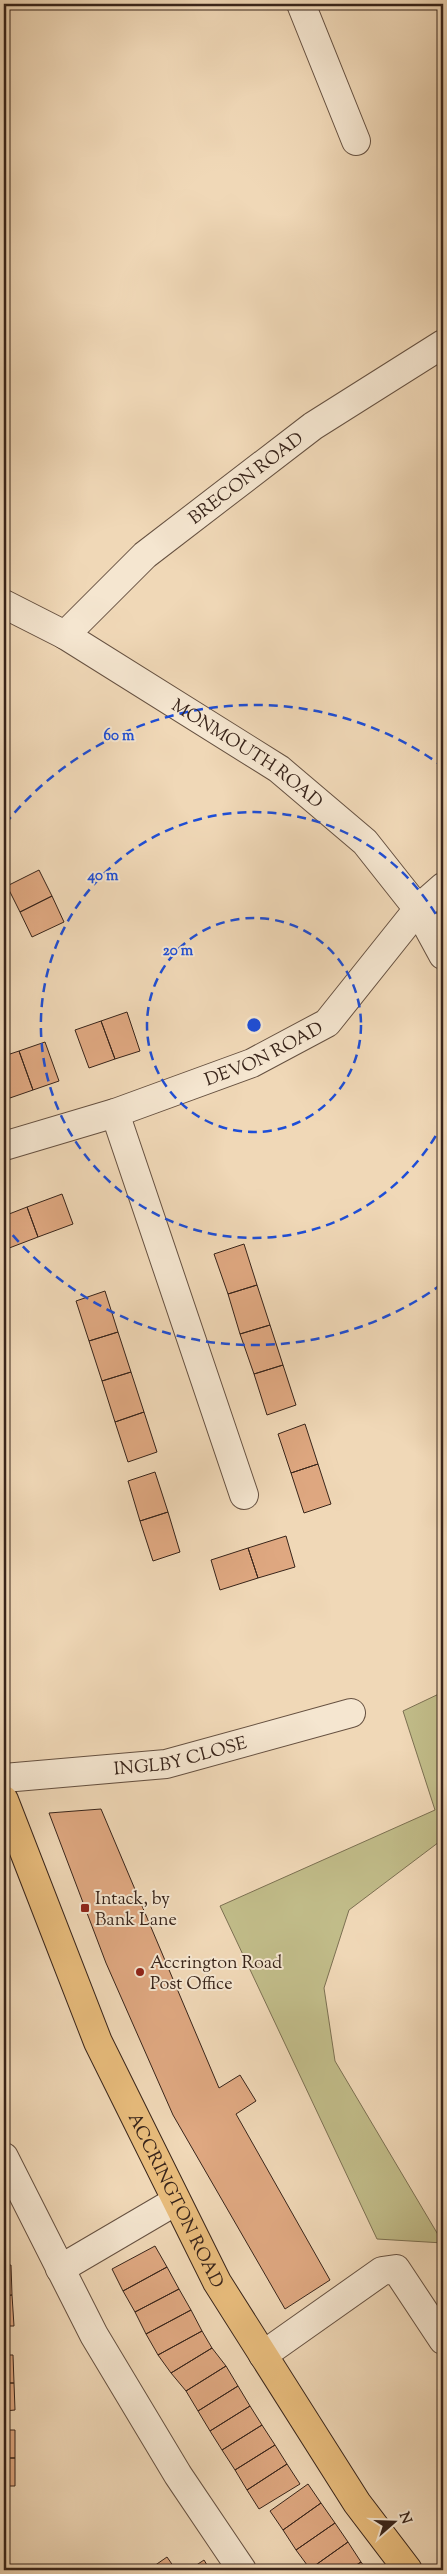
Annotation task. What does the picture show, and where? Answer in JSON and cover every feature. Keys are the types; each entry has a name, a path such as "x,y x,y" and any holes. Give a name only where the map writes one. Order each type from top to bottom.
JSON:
{"main road":[{"name":"ACCRINGTON ROAD","path":"4,1800 98,2042 217,2282 357,2504 408,2570"}],"street":[{"path":"301,4 356,141"},
{"name":"BRECON ROAD","path":"66,635 145,556 298,437 443,344"},
{"name":"MONMOUTH ROAD","path":"4,604 66,635 279,769 365,842 418,909 443,955"},
{"name":"DEVON ROAD","path":"4,1146 115,1113 252,1064 327,1023 418,909 443,887"},
{"path":"115,1113 244,1495"},
{"name":"INGLBY CLOSE","path":"4,1778 166,1764 351,1713"},
{"path":"4,2156 94,2335 178,2475 242,2570"},
{"path":"60,2269 176,2201"},
{"path":"263,2355 382,2271 396,2269 443,2340"}],"shaded area":[{"path":"443,1692 443,1839 349,1910 324,1988 335,2061 443,2243 377,2239 220,1906 435,1810 403,1711"}],"building":[{"path":"39,870 52,896 20,912 7,886"},
{"path":"52,896 64,922 32,937 20,912"},
{"path":"127,1012 140,1051 115,1059 101,1021"},
{"path":"101,1021 115,1059 89,1068 75,1030"},
{"path":"45,1042 59,1081 33,1090 19,1051"},
{"path":"19,1051 33,1090 7,1099 4,1089 4,1056"},
{"path":"62,1194 73,1224 38,1237 27,1207"},
{"path":"27,1207 38,1237 4,1250 4,1216"},
{"path":"244,1244 257,1285 228,1294 214,1254"},
{"path":"257,1285 270,1325 240,1334 228,1294"},
{"path":"105,1291 118,1332 89,1341 76,1301"},
{"path":"270,1325 283,1365 254,1374 240,1334"},
{"path":"118,1332 131,1372 102,1381 89,1341"},
{"path":"283,1365 296,1405 267,1415 254,1374"},
{"path":"131,1372 144,1412 115,1422 102,1381"},
{"path":"144,1412 157,1452 128,1462 115,1422"},
{"path":"305,1424 318,1464 291,1473 278,1434"},
{"path":"318,1464 331,1504 304,1513 291,1473"},
{"path":"155,1472 168,1512 140,1521 128,1481"},
{"path":"168,1512 180,1552 153,1561 140,1521"},
{"path":"286,1536 295,1567 258,1578 248,1548"},
{"path":"248,1548 258,1578 220,1590 211,1560"},
{"path":"101,1809 219,2088 240,2075 256,2101 236,2114 330,2280 285,2309 173,2115 106,1963 49,1813"},
{"path":"155,2246 167,2267 123,2291 112,2269"},
{"path":"11,2265 12,2295 4,2296 4,2266"},
{"path":"167,2267 179,2289 135,2312 123,2291"},
{"path":"179,2289 191,2310 146,2334 135,2312"},
{"path":"12,2295 14,2326 4,2326 4,2296"},
{"path":"191,2310 202,2331 158,2355 146,2334"},
{"path":"202,2331 212,2348 171,2373 158,2355"},
{"path":"212,2348 226,2366 186,2391 171,2373"},
{"path":"4,2355 13,2355 14,2383 4,2383"},
{"path":"226,2366 238,2386 198,2411 186,2391"},
{"path":"4,2383 14,2383 15,2410 4,2411"},
{"path":"238,2386 250,2406 210,2431 198,2411"},
{"path":"250,2406 262,2425 222,2450 210,2431"},
{"path":"262,2425 275,2445 235,2470 222,2450"},
{"path":"4,2430 15,2430 15,2458 4,2458"},
{"path":"275,2445 287,2464 247,2490 235,2470"},
{"path":"4,2458 15,2458 15,2486 4,2486"},
{"path":"287,2464 300,2484 259,2509 247,2490"},
{"path":"308,2484 321,2503 283,2530 270,2511"},
{"path":"321,2503 335,2523 296,2550 283,2530"},
{"path":"4,2519 9,2519 8,2557 4,2556"},
{"path":"335,2523 348,2542 310,2569 296,2550"},
{"path":"348,2542 361,2562 349,2570 310,2569"},
{"path":"167,2557 176,2570 157,2570 154,2566"},
{"path":"204,2560 210,2570 189,2570"},
{"path":"361,2562 367,2570 349,2570"}],"place":[{"name":"Intack, by Bank Lane","path":"85,1908"},
{"name":"Accrington Road Post Office","path":"140,1972"}]}
